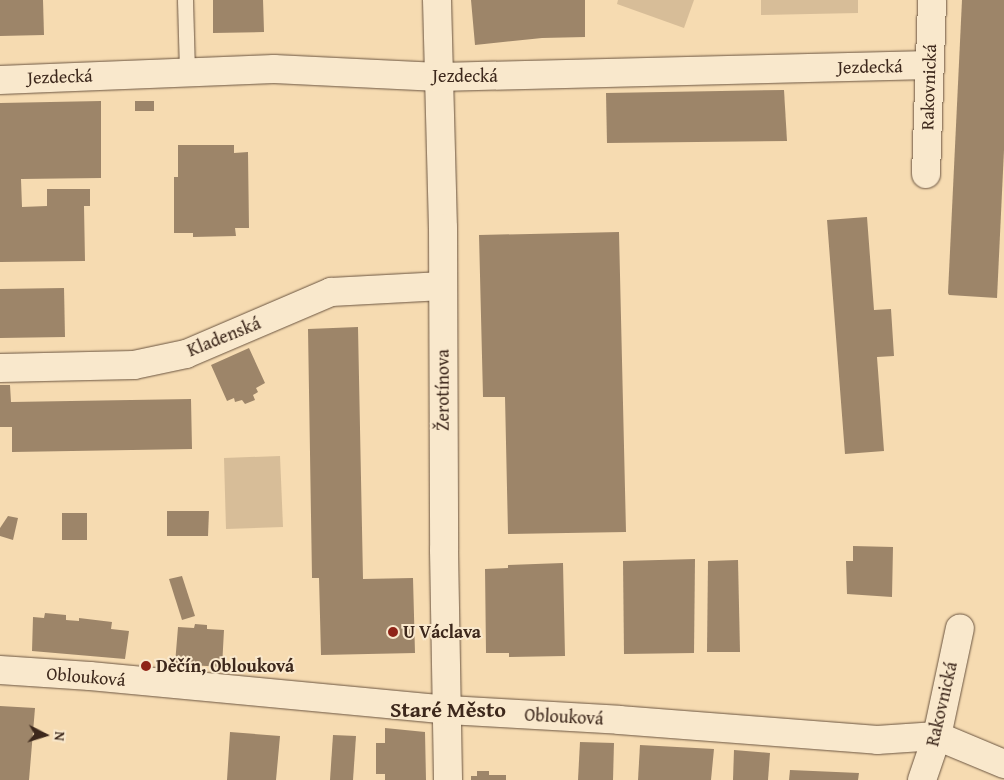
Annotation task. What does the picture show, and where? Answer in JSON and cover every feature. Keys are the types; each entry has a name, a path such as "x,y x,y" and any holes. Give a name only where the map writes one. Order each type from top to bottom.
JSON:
{"street":[{"name":"Žerotínova","path":"437,0 443,286 444,550 448,780"},
{"name":"Rakovnická","path":"926,174 932,0"},
{"name":"Jezdecká","path":"0,80 274,69 438,77 930,65"},
{"name":"Kladenská","path":"0,368 134,365 186,354 331,292 443,286"},
{"name":"Rakovnická","path":"922,780 937,736 960,628"},
{"name":"Oblouková","path":"0,670 90,676 448,710 619,720 877,740 937,736 1004,764"}],"lane":[{"path":"185,0 187,72"}],"shaded area":[{"path":"618,0 694,0 684,28 617,4"},
{"path":"761,0 858,0 858,13 761,15"},
{"path":"280,456 283,527 226,529 224,458"}],"building":[{"path":"0,0 43,0 44,35 0,36"},
{"path":"213,0 263,0 264,32 213,33"},
{"path":"471,0 585,0 585,37 542,38 475,45"},
{"path":"962,0 1004,0 1004,150 997,298 949,295 948,293"},
{"path":"784,90 787,141 607,143 606,93"},
{"path":"101,101 101,178 21,179 22,207 47,206 47,189 90,189 90,206 84,206 85,261 0,262 0,103"},
{"path":"135,101 154,101 154,111 135,111"},
{"path":"178,145 234,145 234,153 248,152 249,228 235,228 236,236 193,237 193,233 174,233 174,177 178,177"},
{"path":"867,217 874,310 891,309 894,356 877,357 884,451 845,454 827,220"},
{"path":"619,232 626,532 508,534 505,397 483,397 479,235"},
{"path":"64,288 65,337 0,338 0,289"},
{"path":"358,327 363,579 413,578 415,653 321,655 319,578 312,578 308,329"},
{"path":"249,348 265,383 256,388 258,392 253,395 255,400 245,404 242,400 235,402 234,398 227,401 211,365"},
{"path":"0,385 10,385 11,402 191,399 192,449 12,452 12,427 0,427"},
{"path":"167,511 209,511 208,536 167,536"},
{"path":"62,513 87,513 87,540 62,540"},
{"path":"8,516 18,518 13,540 0,536 0,528"},
{"path":"853,546 893,547 892,597 847,594 846,561 853,561"},
{"path":"695,559 694,653 624,654 623,561"},
{"path":"738,560 740,652 707,652 708,561"},
{"path":"563,563 565,656 509,657 509,653 486,653 485,569 508,568 508,565"},
{"path":"182,576 195,616 182,620 169,579"},
{"path":"45,613 66,615 66,620 79,621 79,618 112,622 111,629 129,631 125,659 32,651 33,617 44,618"},
{"path":"195,624 207,625 207,629 224,630 222,667 175,664 178,627 194,628"},
{"path":"0,706 35,708 29,780 0,780"},
{"path":"385,728 425,732 426,780 385,780 385,774 376,774 376,743 385,743"},
{"path":"230,732 280,736 276,780 227,780"},
{"path":"333,735 356,736 353,780 330,780"},
{"path":"580,742 614,743 613,780 578,780"},
{"path":"640,745 714,749 711,780 638,780"},
{"path":"734,750 770,753 768,780 733,780"},
{"path":"790,770 859,773 858,780 789,780"},
{"path":"477,771 489,771 489,775 506,775 506,780 471,780 471,776 477,776"}],"place":[{"name":"U Václava","path":"393,632"},
{"name":"Děčín, Oblouková","path":"146,666"}],"district":[{"name":"Staré Město","path":"448,710"}]}
